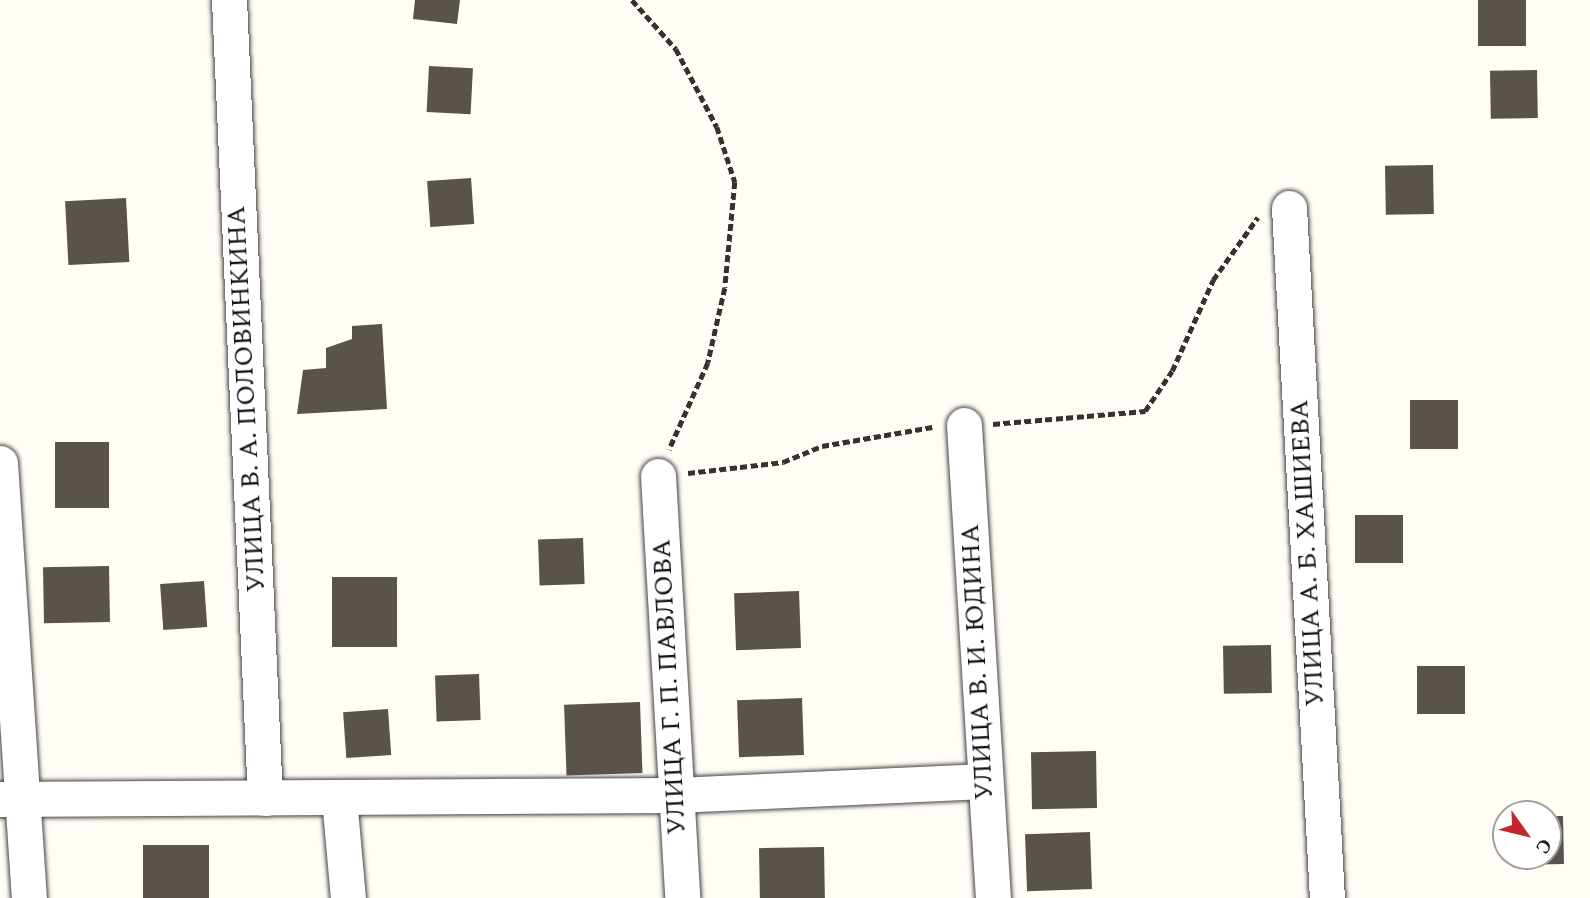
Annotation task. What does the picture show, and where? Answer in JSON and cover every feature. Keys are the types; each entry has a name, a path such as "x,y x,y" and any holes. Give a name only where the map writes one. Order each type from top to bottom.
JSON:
{"street":[{"name":"УЛИЦА В. А. ПОЛОВИНКИНА","path":"229,0 265,798"},
{"name":"УЛИЦА А. Б. ХАШИЕВА","path":"1289,208 1327,898"},
{"name":"УЛИЦА В. И. ЮДИНА","path":"964,425 993,898"},
{"path":"0,463 11,800 29,898"},
{"name":"УЛИЦА Г. П. ПАВЛОВА","path":"658,476 682,898"},
{"path":"11,800 676,795 985,781"},
{"path":"339,798 348,898"}],"path":[{"path":"632,0 676,49 717,127 735,182 725,288 708,363 658,476"},
{"path":"658,476 783,462 822,446 897,429 1145,411 1251,219 1289,208"}],"building":[{"path":"415,0 460,0 457,24 413,19"},
{"path":"1478,0 1526,0 1526,46 1478,46"},
{"path":"429,66 473,68 471,114 427,112"},
{"path":"1537,70 1538,118 1491,119 1490,71"},
{"path":"1433,165 1434,214 1386,215 1385,166"},
{"path":"471,178 474,224 430,227 427,181"},
{"path":"126,198 129,262 68,265 65,201"},
{"path":"382,324 387,409 297,414 303,370 326,368 326,348 352,339 352,326"},
{"path":"1410,400 1458,400 1458,449 1410,449"},
{"path":"55,442 109,442 109,508 55,508"},
{"path":"1355,515 1403,515 1403,563 1355,563"},
{"path":"583,538 585,584 540,586 538,540"},
{"path":"109,566 110,622 44,623 43,567"},
{"path":"332,577 397,577 397,647 332,647"},
{"path":"204,581 207,627 163,630 160,584"},
{"path":"799,591 801,648 736,650 734,593"},
{"path":"1271,645 1272,693 1224,694 1223,646"},
{"path":"1417,666 1465,666 1465,714 1417,714"},
{"path":"479,674 481,720 437,722 435,676"},
{"path":"802,698 804,755 739,757 737,700"},
{"path":"640,702 642,773 567,776 564,705"},
{"path":"388,709 391,755 346,758 343,712"},
{"path":"1096,751 1097,808 1032,809 1031,752"},
{"path":"1562,816 1563,816 1562,864"},
{"path":"1090,832 1092,889 1027,891 1025,834"},
{"path":"143,845 209,845 209,898 143,898"},
{"path":"824,847 825,898 760,898 759,848"}]}
